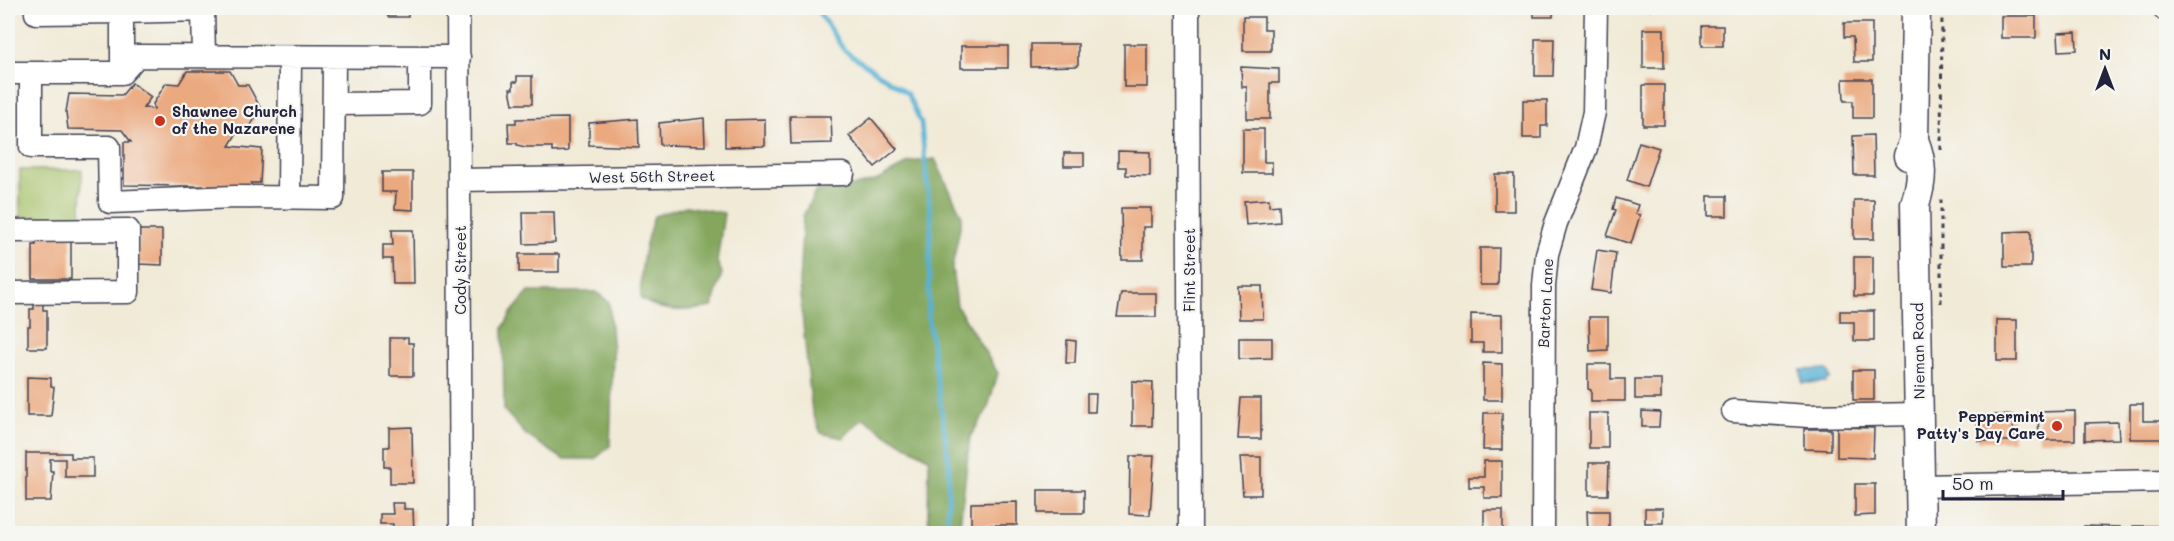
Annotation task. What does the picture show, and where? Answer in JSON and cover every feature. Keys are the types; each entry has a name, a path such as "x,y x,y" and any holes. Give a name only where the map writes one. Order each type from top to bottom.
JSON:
{"main road":[{"name":"Nieman Road","path":"1916,8 1914,140 1921,158 1921,188 1915,204 1921,534"}],"street":[{"name":"Cody Street","path":"458,8 461,534"},
{"name":"Flint Street","path":"1188,8 1191,534"},
{"name":"Barton Lane","path":"1543,534 1544,286 1547,255 1556,223 1586,148 1594,112 1596,8"},
{"path":"36,13 203,10 204,56"},
{"path":"122,12 122,73"},
{"path":"122,73 136,56 459,57"},
{"path":"289,197 290,57"},
{"path":"31,73 31,147 109,147 110,202 333,198 334,57"},
{"path":"334,104 420,103 420,57"},
{"path":"8,73 122,73"},
{"name":"West 56th Street","path":"460,180 843,174"},
{"path":"8,231 128,230 128,292 8,293"},
{"path":"1733,411 1808,416 1919,414"},
{"path":"1920,486 2166,481"}],"path":[{"path":"1941,158 1942,8"},
{"path":"1941,193 1941,312"}],"green space":[{"path":"935,159 962,216 952,268 957,306 998,373 987,410 970,437 959,533 931,533 928,517 929,458 889,436 863,418 843,438 821,433 812,412 799,284 803,216 816,191 848,188 878,180 910,162"},
{"path":"20,170 82,170 81,217 20,217"},
{"path":"686,206 724,213 717,262 722,273 712,307 684,310 658,307 641,299 643,256 648,236 654,216"},
{"path":"529,292 596,292 609,302 613,354 610,446 595,459 563,459 526,435 504,410 503,328 512,312"}],"water":[{"path":"1826,369 1830,379 1826,382 1802,383 1801,370"}],"building":[{"path":"387,8 408,8 408,17 388,17"},
{"path":"1534,8 1553,8 1553,17 1534,17"},
{"path":"1642,8 1663,8 1663,10 1642,10"},
{"path":"2001,16 2036,16 2036,38 2001,38"},
{"path":"1243,17 1264,17 1264,29 1271,29 1271,51 1243,51"},
{"path":"1844,23 1872,23 1872,62 1854,62 1853,37 1844,37"},
{"path":"1702,26 1723,26 1723,46 1702,46"},
{"path":"1643,29 1664,29 1664,68 1643,68"},
{"path":"2076,32 2077,50 2059,51 2058,33"},
{"path":"1535,39 1554,39 1553,76 1535,76"},
{"path":"1031,44 1078,44 1078,66 1031,67"},
{"path":"1124,44 1147,44 1147,87 1124,87"},
{"path":"961,46 1008,46 1008,68 961,68"},
{"path":"1241,67 1279,69 1279,83 1270,83 1270,119 1247,119 1247,87 1242,87"},
{"name":"Shawnee Church of the Nazarene","path":"187,71 230,71 238,85 248,85 261,109 247,131 238,131 229,146 262,149 260,183 251,183 251,187 124,185 124,142 131,142 122,130 68,129 66,112 69,94 122,95 132,83 151,97 143,108 154,109 153,104 166,83 179,84"},
{"path":"517,76 532,76 532,104 513,104 510,89 513,89 513,82 517,82"},
{"path":"1843,79 1872,79 1872,118 1853,118 1853,101 1844,101"},
{"path":"1643,85 1664,85 1664,125 1643,125"},
{"path":"1523,100 1547,100 1547,126 1541,126 1541,138 1523,138"},
{"path":"790,116 831,116 832,143 791,144"},
{"path":"568,118 568,151 552,152 552,147 525,147 517,143 509,143 508,123 516,123 516,119"},
{"path":"704,118 705,146 660,145 659,123"},
{"path":"871,118 897,149 875,167 849,136"},
{"path":"638,119 639,147 589,145 589,123"},
{"path":"765,119 765,146 725,147 725,120"},
{"path":"1243,129 1264,129 1264,162 1272,162 1272,173 1243,173"},
{"path":"1873,135 1874,175 1854,175 1853,136"},
{"path":"1639,142 1659,148 1646,187 1627,180"},
{"path":"1118,151 1150,152 1150,176 1126,175 1126,167 1118,167"},
{"path":"1064,153 1084,153 1084,166 1064,166"},
{"path":"382,172 413,172 413,210 395,209 396,192 382,192"},
{"path":"1495,174 1514,174 1514,211 1495,211"},
{"path":"1708,196 1727,196 1727,216 1708,216"},
{"path":"1616,198 1638,205 1635,214 1640,215 1631,244 1607,236 1616,210 1613,209"},
{"path":"1269,199 1269,206 1279,205 1280,222 1246,225 1244,201"},
{"path":"1854,200 1874,200 1874,239 1854,239"},
{"path":"1121,208 1151,208 1151,227 1143,227 1143,260 1122,260"},
{"path":"523,212 554,212 555,243 524,244"},
{"path":"139,230 162,230 162,265 138,264"},
{"path":"392,230 413,230 414,284 393,284 392,259 383,259 383,245 393,245"},
{"path":"2031,231 2031,267 2004,267 2004,232"},
{"path":"36,235 71,235 71,279 33,279 33,245 36,245"},
{"path":"1480,248 1499,248 1498,285 1480,285"},
{"path":"1597,250 1616,253 1611,293 1591,290"},
{"path":"519,254 559,254 559,272 519,272"},
{"path":"1854,257 1873,257 1873,296 1854,296"},
{"path":"1238,286 1262,286 1263,319 1239,319"},
{"path":"1121,293 1156,293 1156,317 1117,317"},
{"path":"34,303 43,303 43,310 47,310 47,348 28,348 30,309 34,309"},
{"path":"1840,311 1874,311 1874,341 1854,341 1854,322 1840,322"},
{"path":"1471,314 1502,315 1502,352 1483,352 1483,343 1471,343"},
{"path":"1589,317 1608,317 1608,350 1590,351"},
{"path":"1997,320 2017,320 2017,361 1997,361"},
{"path":"390,338 408,338 408,343 413,343 413,376 390,376"},
{"path":"1239,338 1272,338 1272,358 1239,359"},
{"path":"1067,340 1076,341 1075,363 1066,363"},
{"path":"1483,363 1502,364 1502,400 1483,400"},
{"path":"1588,364 1611,364 1611,379 1625,379 1625,401 1591,401 1591,390 1588,389"},
{"path":"1853,370 1874,370 1874,400 1853,400"},
{"path":"27,377 51,378 51,386 54,387 51,416 27,416"},
{"path":"1635,379 1661,379 1661,399 1635,399"},
{"path":"1132,381 1153,382 1152,426 1132,426"},
{"path":"1087,394 1096,394 1095,412 1087,412"},
{"path":"1241,398 1261,398 1261,439 1238,439"},
{"path":"2130,404 2143,404 2143,421 2165,421 2165,439 2130,439"},
{"path":"1642,411 1660,412 1659,427 1642,427"},
{"name":"Peppermint Patty's Day Care","path":"2075,411 2075,440 2039,440 2038,412"},
{"path":"1484,413 1502,413 1502,450 1483,450"},
{"path":"1589,413 1608,413 1608,448 1589,448"},
{"path":"1977,415 2013,415 2013,441 1978,441"},
{"path":"2118,422 2119,439 2085,440 2085,423"},
{"path":"412,427 413,483 390,483 390,467 384,467 384,447 389,447 389,428"},
{"path":"1837,427 1874,428 1873,458 1837,457"},
{"path":"1804,429 1831,429 1831,450 1804,449"},
{"path":"26,453 71,453 71,458 93,458 93,477 65,477 65,459 50,459 50,471 53,471 51,501 26,501"},
{"path":"1130,456 1154,456 1150,515 1129,514"},
{"path":"1240,457 1261,457 1261,495 1243,495"},
{"path":"1484,461 1502,461 1502,498 1484,498 1484,487 1469,487 1469,477 1484,477"},
{"path":"1589,463 1609,463 1608,495 1589,495"},
{"path":"1855,484 1875,484 1875,515 1855,516"},
{"path":"1038,490 1084,490 1084,513 1038,513"},
{"path":"1017,502 1017,525 971,525 971,503"},
{"path":"392,503 404,503 404,509 413,509 414,534 393,534 393,524 380,524 380,514 393,514"},
{"path":"1645,508 1663,508 1663,523 1645,523"},
{"path":"1484,510 1503,510 1503,534 1484,534"},
{"path":"1587,511 1609,511 1609,534 1588,534"},
{"path":"2084,526 2120,527 2120,534 2084,534"},
{"path":"2133,526 2166,526 2166,534 2133,534"}],"waterway":[{"path":"816,8 844,50 907,93 921,123 931,219 928,316 949,464 947,534"}],"place":[{"name":"Shawnee Church of the Nazarene","path":"160,121"},
{"name":"Peppermint Patty's Day Care","path":"2057,426"}]}
